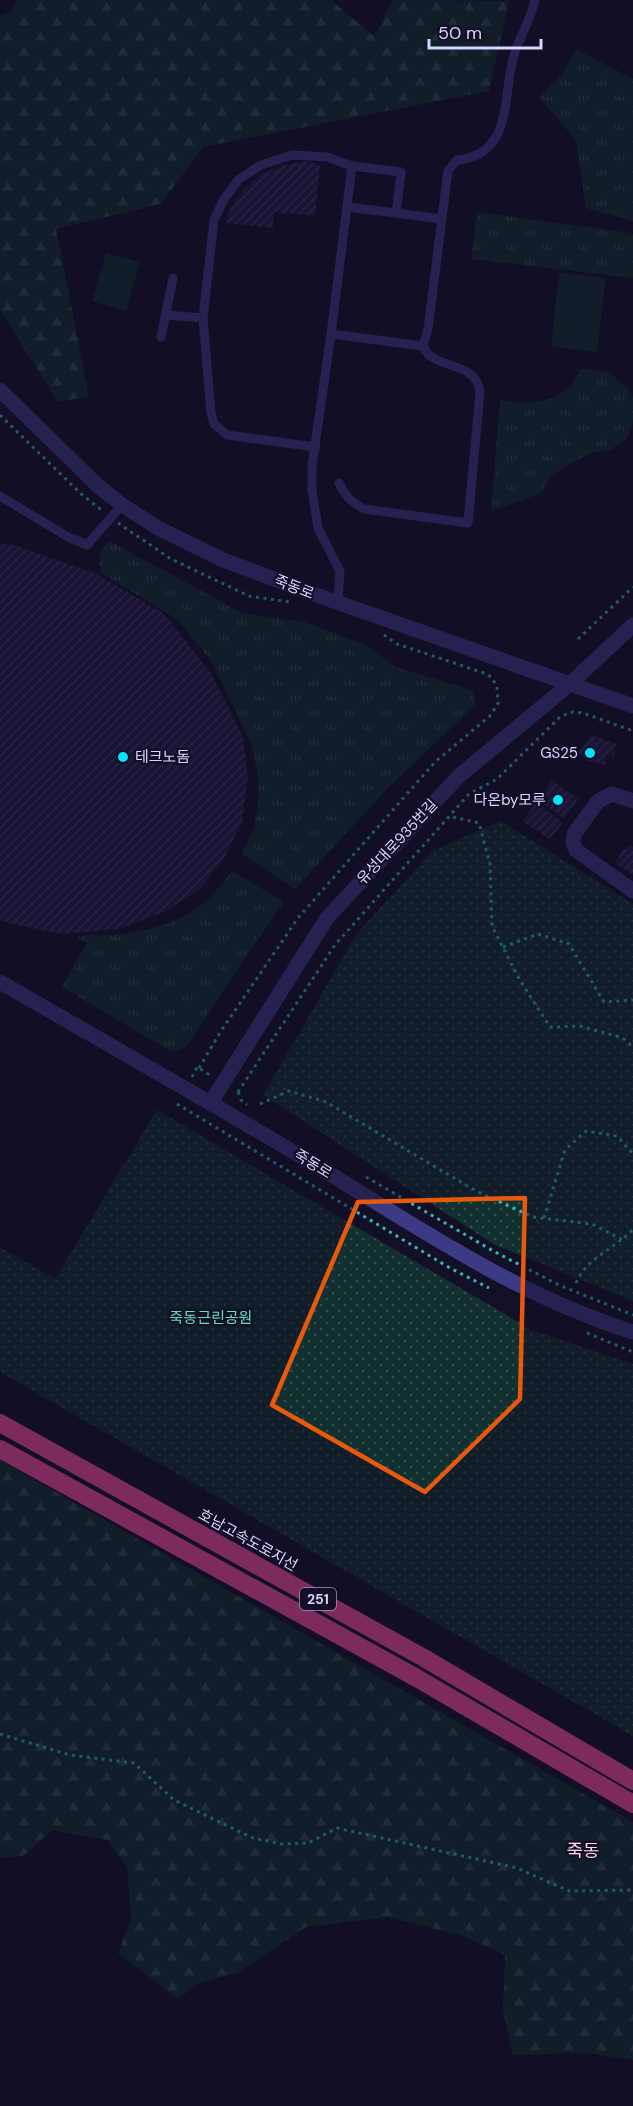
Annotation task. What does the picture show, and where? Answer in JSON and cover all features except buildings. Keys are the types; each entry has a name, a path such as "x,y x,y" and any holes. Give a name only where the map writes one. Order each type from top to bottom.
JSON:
{"highway":[{"name":"호남고속도로지선","path":"0,1424 424,1658 633,1780"},
{"name":"251","path":"0,1449 415,1677 633,1804"}],"street":[{"name":"죽동로","path":"0,390 97,485 122,506 158,528 221,559 338,603 633,706"},
{"name":"유성대로935번길","path":"211,1102 327,918 459,776 571,683 633,626"},
{"path":"633,801 612,794 598,801 574,834 573,843 576,850 633,891"},
{"name":"죽동로","path":"0,982 211,1102 491,1272 604,1323 633,1332"}],"lane":[{"path":"423,346 428,329 448,171 457,160 472,159 487,148 501,130 514,54 532,15 535,0"},
{"path":"316,447 227,435 214,424 211,413 203,318 214,220 224,199 239,179 261,165 292,155 327,157 352,166 400,172 396,213"},
{"path":"338,603 340,571 318,528 312,490 312,466 352,166"},
{"path":"347,207 441,219"},
{"path":"161,337 173,278"},
{"path":"166,315 203,318"},
{"path":"331,334 423,346 431,357 466,371 479,383 480,392 468,523 364,509 348,498 339,483"},
{"path":"0,496 68,537 87,545 122,506"}],"path":[{"path":"0,415 80,493 126,530 171,559 249,596 297,603"},
{"path":"578,639 633,587"},
{"path":"199,1068 221,1031 298,918 435,762 491,715 498,703 497,686 484,673 398,644 382,634"},
{"path":"238,1092 335,945 469,794 497,779 561,717 573,712 584,713 633,731"},
{"path":"453,817 479,823 490,864 492,926 519,979 550,1027 580,1026 623,1038 633,1047"},
{"path":"503,947 538,934 569,944 604,1002 633,1000"},
{"path":"260,1104 289,1091 326,1102 476,1191 533,1217 592,1224 623,1240"},
{"path":"238,1092 243,1095"},
{"path":"238,1092 255,1110"},
{"path":"177,1104 229,1135"},
{"path":"544,1218 565,1150 586,1131 617,1136 633,1154"},
{"path":"362,1174 495,1252 559,1285 633,1315"},
{"path":"576,1283 582,1270 595,1258 623,1240 633,1229"},
{"path":"0,1734 70,1755 134,1763 174,1800 254,1838 282,1844 308,1843 337,1828 517,1868 569,1890 633,1890"}],"highlighted area":[{"path":"525,1198 520,1399 425,1492 272,1405 358,1202"}],"green space":[{"path":"18,0 331,0 374,36 393,0 509,1 489,91 203,147 161,204 56,229 89,396 58,402 0,310 0,15 11,12"},
{"path":"577,50 633,79 633,221 586,208 576,140 539,97 562,73"},
{"path":"477,212 631,233 633,236 633,278 471,259"},
{"path":"106,253 140,262 126,311 92,301"},
{"path":"559,273 606,278 597,352 551,346"},
{"path":"581,369 609,372 630,391 633,398 633,422 627,438 610,450 592,452 553,474 541,493 491,511 500,400 525,403 547,400 566,389"},
{"path":"109,541 242,613 304,622 368,646 395,667 472,690 476,704 385,791 295,889 242,854 254,828 258,803 258,775 252,746 211,661 178,620 103,574 100,556"},
{"path":"501,821 633,904 633,1301 495,1245 263,1095 356,935 432,851"},
{"path":"232,871 284,902 187,1046 172,1052 62,987 87,943 77,937 132,933 177,920 204,903"},
{"name":"죽동근린공원","path":"157,1110 532,1330 633,1364 633,1736 0,1372 0,1247 55,1279"},
{"path":"0,1460 633,1822 633,2060 588,2053 513,2055 503,2010 505,1955 460,1935 387,1917 306,1927 239,1972 199,1983 178,1999 118,1953 131,1919 127,1867 108,1840 52,1830 23,1856 0,1858"}],"place":[{"name":"GS25","path":"590,753"},
{"name":"테크노돔","path":"123,757"},
{"name":"다온by모루","path":"558,800"}],"district":[{"name":"죽동","path":"583,1851"}]}
